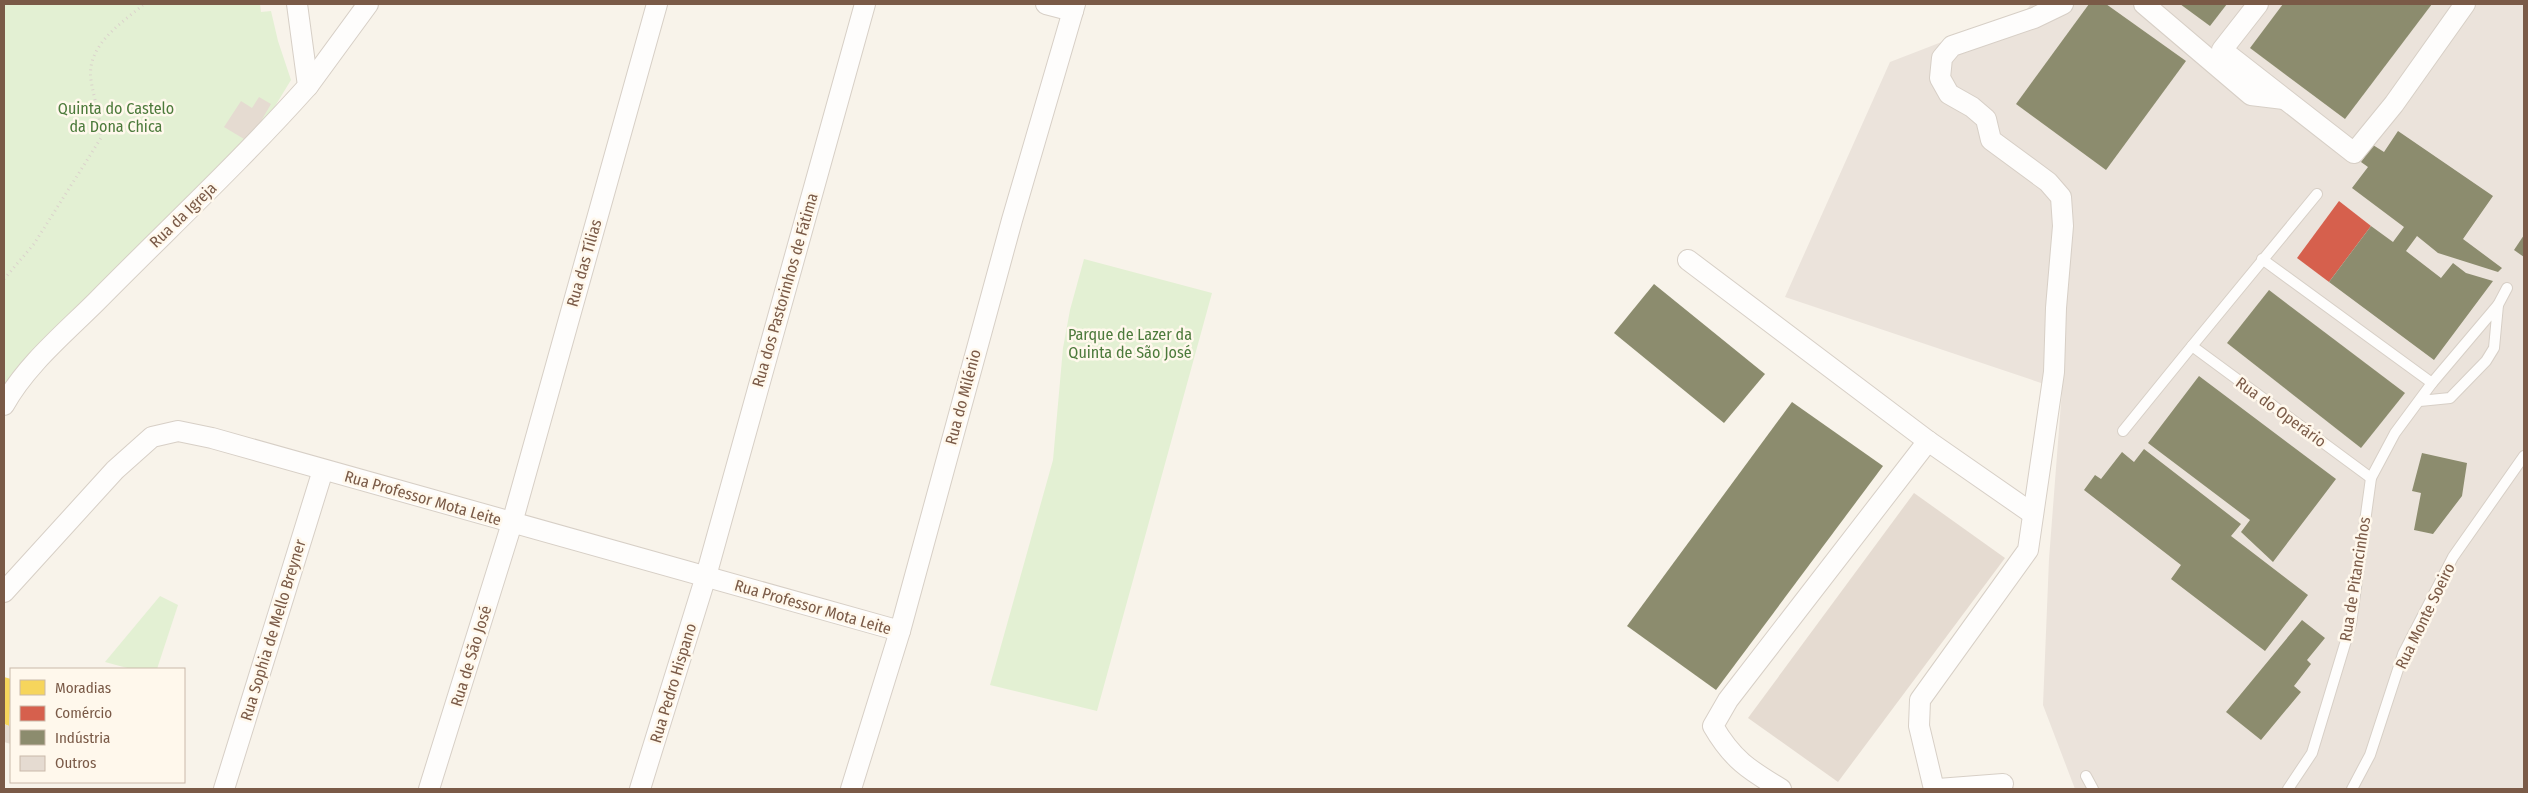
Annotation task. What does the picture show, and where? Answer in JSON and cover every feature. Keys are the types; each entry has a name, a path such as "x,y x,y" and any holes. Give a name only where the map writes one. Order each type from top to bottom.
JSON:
{"street":[{"path":"297,4 308,86"},
{"name":"Rua da Igreja","path":"4,405 14,387 59,340 254,146 308,86 368,4"},
{"name":"Rua das Tílias","path":"512,523 657,4"},
{"name":"Rua dos Pastorinhos de Fátima","path":"706,576 865,4"},
{"path":"1046,4 1074,8"},
{"path":"1934,789 1919,726 1920,700 2020,565 2028,550 2054,372 2056,308 2063,226 2061,197 2048,182 1990,140 1986,119 1972,107 1948,94 1940,78 1942,58 1952,46 2034,18 2063,4"},
{"path":"2144,4 2251,94 2284,99"},
{"path":"2258,4 2222,50 2354,153 2394,104 2465,4"},
{"name":"Rua do Milénio","path":"851,789 900,631 1012,220 1074,8"},
{"path":"1688,260 1928,441 2034,514"},
{"name":"Rua Professor Mota Leite","path":"4,592 115,470 152,437 178,431 212,438 900,631"},
{"path":"1781,789 1750,771 1726,748 1713,726 1728,700 1928,441"},
{"name":"Rua Sophia de Mello Breyner","path":"224,789 323,470"},
{"name":"Rua de São José","path":"429,789 512,523"},
{"name":"Rua Pedro Hispano","path":"640,789 706,576"},
{"path":"1938,789 2003,784"}],"lane":[{"path":"2123,431 2317,194"},
{"path":"2262,259 2432,384"},
{"name":"Rua de Pitancinhos","path":"2288,789 2312,753 2351,624 2371,478 2395,433 2432,384 2498,305 2507,288"},
{"name":"Rua de Pitancinhos","path":"2420,401 2450,398 2486,361 2494,348 2498,305"},
{"name":"Rua do Operário","path":"2192,346 2371,478"},
{"name":"Rua Monte Soeiro","path":"2352,789 2370,755 2403,654 2448,566 2524,456"},
{"path":"2086,776 2094,789"}],"path":[{"path":"4,279 34,244 101,138 101,122 91,80 91,62 106,36 144,4"}],"shaded area":[{"path":"2031,4 2524,4 2524,789 2075,789 2043,705 2049,559 2062,390 1785,297 1890,62 2027,9"}],"green space":[{"name":"Quinta do Castelo da Dona Chica","path":"4,4 260,4 261,12 271,11 278,41 291,80 255,139 4,389"},
{"name":"Parque de Lazer da Quinta de São José","path":"1084,259 1212,293 1097,711 990,685 1053,460 1063,348 1070,310"},
{"path":"160,596 178,605 157,668 127,668 105,662"}],"building: Moradias":[{"path":"4,677 10,679 10,702 9,726 4,724"}],"building: Comércio":[{"path":"2339,201 2371,226 2329,282 2297,258"}],"building: Indústria":[{"path":"2089,4 2106,4 2186,61 2106,170 2016,104"},
{"path":"2180,4 2227,4 2210,26"},
{"path":"2283,4 2432,4 2345,119 2250,48"},
{"path":"2398,131 2493,196 2463,239 2502,268 2498,272 2438,253 2417,236 2406,251 2441,278 2453,263 2466,273 2493,281 2434,360 2329,282 2371,226 2393,242 2404,227 2352,188 2368,167 2361,162 2373,145 2384,152"},
{"path":"2524,235 2524,257 2514,250"},
{"path":"1654,284 1765,374 1724,423 1614,333"},
{"path":"2269,290 2405,393 2361,448 2227,343"},
{"path":"2199,376 2336,479 2273,562 2241,532 2250,520 2148,443"},
{"path":"1792,402 1883,466 1716,690 1627,626"},
{"path":"2144,449 2241,524 2231,536 2308,595 2265,651 2171,579 2181,565 2084,490 2095,475 2101,479 2122,452 2134,462"},
{"path":"2422,453 2467,463 2462,496 2433,534 2414,530 2421,493 2412,491"},
{"path":"2302,620 2325,638 2307,660 2311,664 2294,686 2301,692 2261,740 2226,712"}],"building: Outros":[{"path":"259,97 271,104 249,142 224,127 241,101 252,108"},
{"path":"1914,493 2005,558 1838,782 1748,718"},
{"path":"10,723 10,744 4,742 4,724 9,726"}]}
